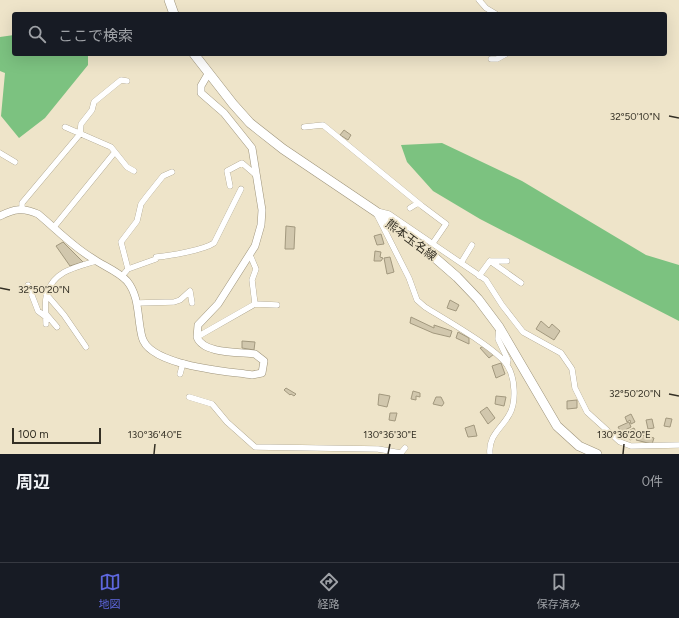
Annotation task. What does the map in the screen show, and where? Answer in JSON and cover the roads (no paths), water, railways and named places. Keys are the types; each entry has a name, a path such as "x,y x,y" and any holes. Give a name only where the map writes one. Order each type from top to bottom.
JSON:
{"main road":[{"path":"169,0 173,12"},
{"name":"熊本玉名線","path":"195,56 208,74 250,123 283,149 375,211 426,250 457,277 478,299 499,327 557,426 579,446 597,454"}],"street":[{"path":"479,0 486,8 493,12"},
{"path":"491,59 496,60 503,56"},
{"path":"0,216 12,210 22,209 38,214 96,261 122,276 132,288 137,303 143,340 149,349 183,363 252,375 262,373 264,361 260,356 255,354 211,349 203,346 197,337 198,324 218,304 255,246 261,225 262,210 252,148 224,113 201,93 201,86 208,74"},
{"path":"22,209 22,203 38,182 80,134 81,124 92,110 94,102 121,80 127,81"},
{"path":"304,127 323,125 446,224 433,242"},
{"path":"65,127 111,147 126,167 134,171"},
{"path":"54,227 115,152"},
{"path":"0,153 15,162"},
{"path":"230,186 227,171 242,163 257,176"},
{"path":"128,269 121,242 137,221 141,204 163,176 172,172"},
{"path":"122,276 128,269 156,259 156,257 169,256 208,247 214,243 242,189"},
{"path":"410,208 418,203"},
{"path":"375,211 389,214 433,242 461,264 486,280 502,305 523,332 561,353 572,369 576,388 587,412 620,442 631,446 679,445"},
{"path":"375,211 409,278 417,300 425,307 491,350 507,365"},
{"path":"461,264 472,245"},
{"path":"250,255 256,269 252,280 255,304"},
{"path":"46,324 46,294 54,279 68,269 96,261"},
{"path":"479,276 490,261"},
{"path":"490,261 507,261"},
{"path":"490,261 521,283"},
{"path":"28,284 38,311 46,315 57,327"},
{"path":"137,303 174,302 180,300 190,291 192,303"},
{"path":"46,294 64,315 86,348"},
{"path":"197,337 255,304 277,305"},
{"path":"490,454 490,443 494,433 510,414 514,404 515,392 507,365 508,360 498,339 499,327"},
{"path":"180,374 183,363"},
{"path":"189,397 212,404 227,422 255,447 378,449 401,453 405,448"}]}
